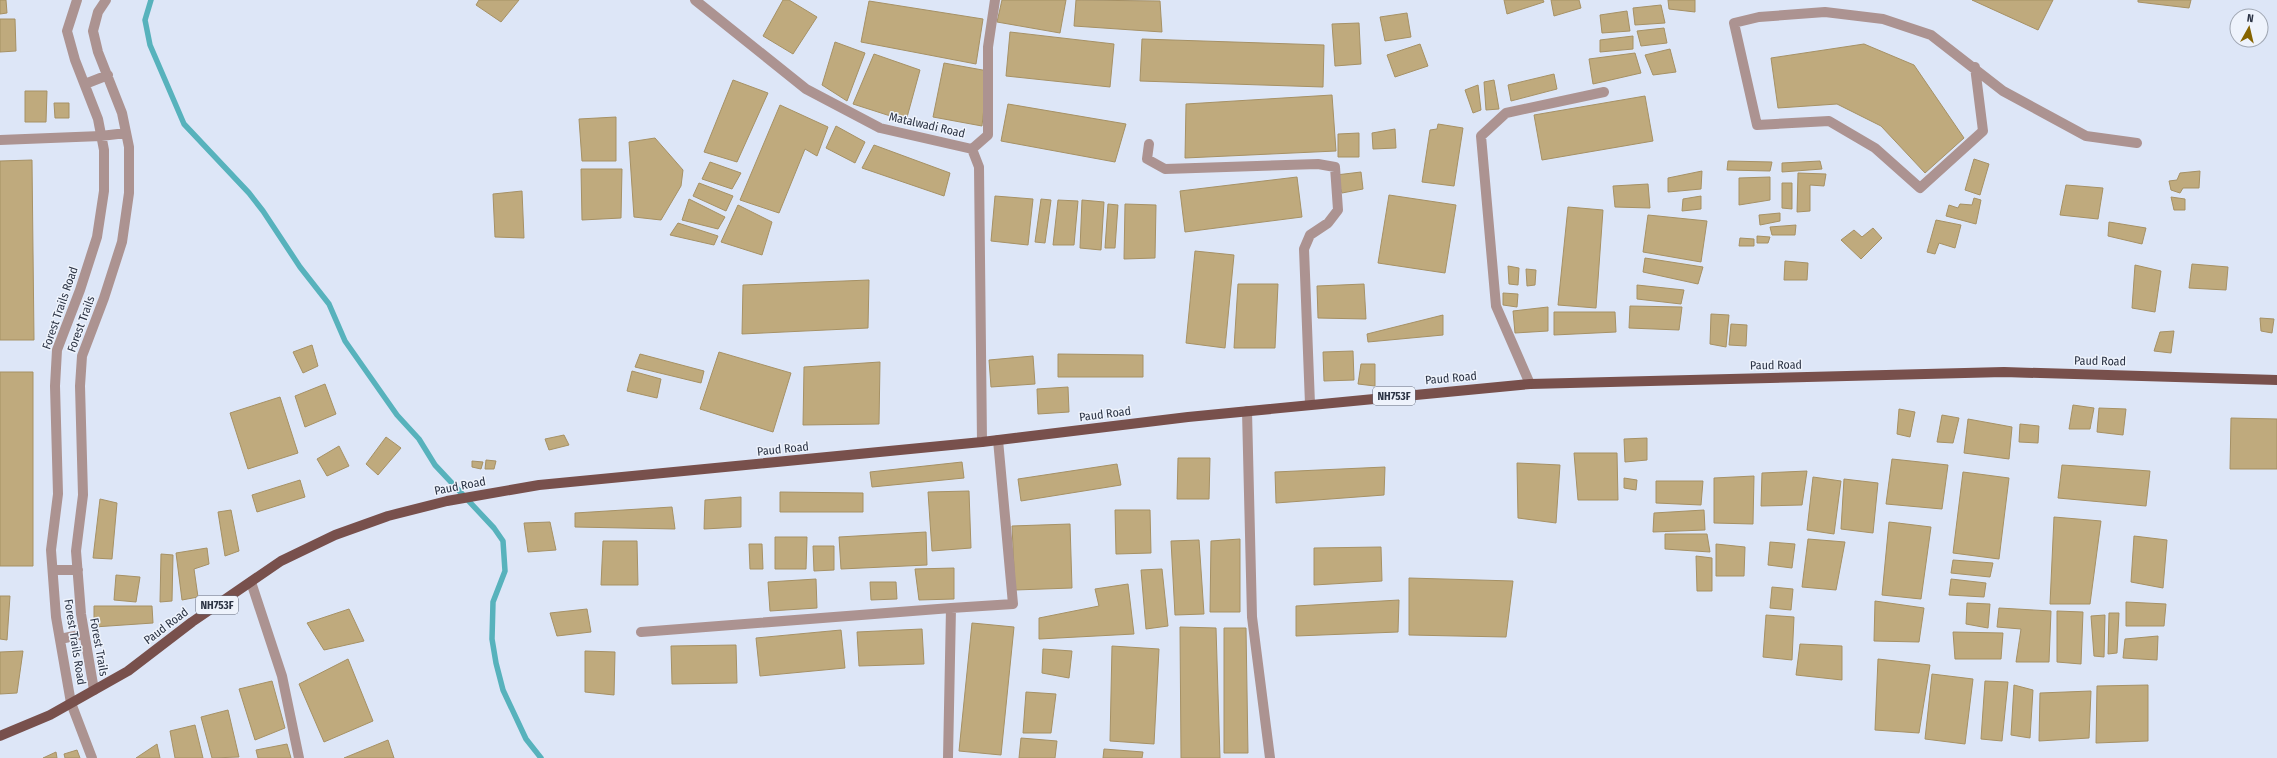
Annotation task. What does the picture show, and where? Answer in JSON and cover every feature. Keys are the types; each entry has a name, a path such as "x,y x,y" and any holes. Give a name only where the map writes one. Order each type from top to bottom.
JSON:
{"main road":[{"name":"Paud Road","path":"0,736 50,715 128,671 192,622 281,561 335,535 388,516 447,501 539,485 982,442 1310,404 1530,384 2004,372 2277,380"}],"street":[{"name":"Forest Trails Road","path":"76,0 67,31 75,60 98,119 104,150 104,191 97,237 80,290 57,350 55,386 58,494 51,550 56,617 71,703 92,758"},
{"name":"Forest Trails","path":"94,690 84,634 76,551 83,495 80,386 82,356 104,298 122,242 129,193 129,147 122,113 98,52 93,31 98,12 106,0"},
{"name":"Matalwadi Road","path":"695,0 812,93 880,128 972,149 979,167 982,442"},
{"path":"972,149 988,135 988,47 995,0"},
{"path":"1975,67 1984,131 1920,188 1875,148 1829,121 1757,125 1734,23 1759,17 1825,12 1883,19 1931,35 1975,67 2003,90 2086,136 2137,143"},
{"path":"85,84 108,75"},
{"path":"1530,384 1496,306 1481,136 1506,114 1604,92"},
{"path":"0,140 101,136 126,133"},
{"path":"1149,144 1147,159 1165,169 1318,164 1335,167 1338,210 1328,224 1310,235 1304,249 1310,404"},
{"path":"1247,411 1252,617 1270,758"},
{"path":"641,632 1013,604 998,440"},
{"path":"53,570 78,570"},
{"path":"251,582 282,676 299,758"},
{"path":"948,758 951,608"},
{"path":"60,639 84,634"}],"building":[{"path":"0,0 6,0 7,13 0,14"},
{"path":"479,0 519,0 501,22 476,5"},
{"path":"783,0 789,0 817,17 793,54 763,36"},
{"path":"1002,0 1066,0 1060,33 997,22"},
{"path":"1076,0 1160,1 1162,32 1074,26"},
{"path":"1504,0 1543,0 1544,2 1507,14"},
{"path":"1551,0 1579,0 1581,8 1554,16"},
{"path":"1668,0 1695,0 1695,12 1669,9"},
{"path":"1972,0 2053,0 2038,30"},
{"path":"2138,0 2191,0 2189,8 2138,2"},
{"path":"869,1 983,19 976,64 861,42"},
{"path":"1661,5 1665,23 1635,25 1633,8"},
{"path":"1627,11 1630,31 1602,33 1600,15"},
{"path":"1407,13 1411,37 1385,41 1380,17"},
{"path":"0,19 15,19 16,51 0,52"},
{"path":"1359,23 1361,64 1335,66 1332,24"},
{"path":"1664,28 1667,43 1641,46 1637,31"},
{"path":"1010,32 1114,44 1110,87 1006,76"},
{"path":"1633,36 1633,49 1600,52 1600,40"},
{"path":"1142,39 1324,45 1323,87 1140,81"},
{"path":"835,42 865,53 847,101 822,85"},
{"path":"1420,44 1428,66 1395,77 1387,55"},
{"path":"1864,44 1914,65 1964,138 1925,173 1881,126 1837,104 1778,108 1771,58"},
{"path":"1670,49 1676,72 1653,75 1645,55"},
{"path":"1635,53 1641,73 1593,84 1589,59"},
{"path":"874,54 920,70 906,121 853,104"},
{"path":"944,63 988,71 982,126 933,117"},
{"path":"1554,74 1557,89 1511,101 1508,85"},
{"path":"733,80 768,93 737,162 704,152"},
{"path":"1494,80 1499,109 1486,110 1484,82"},
{"path":"1478,85 1481,110 1473,113 1465,90"},
{"path":"25,91 47,91 46,122 25,122"},
{"path":"1332,95 1336,151 1185,158 1186,104"},
{"path":"1645,96 1653,141 1542,160 1534,115"},
{"path":"54,103 69,103 69,118 55,118"},
{"path":"1008,104 1126,124 1115,162 1001,141"},
{"path":"780,105 828,127 817,156 805,149 779,213 740,200"},
{"path":"616,117 616,161 582,161 579,119"},
{"path":"1438,124 1463,128 1454,186 1422,182 1430,130 1437,129"},
{"path":"836,126 865,142 855,163 826,148"},
{"path":"1395,129 1396,148 1373,149 1372,133"},
{"path":"1359,133 1359,157 1338,157 1338,134"},
{"path":"655,138 683,170 681,186 661,220 634,217 629,142"},
{"path":"874,145 950,173 944,196 862,168"},
{"path":"1974,159 1989,164 1980,195 1965,190"},
{"path":"32,160 34,340 0,340 0,161"},
{"path":"1728,161 1772,162 1770,171 1727,170"},
{"path":"1820,161 1822,169 1782,172 1782,163"},
{"path":"710,162 741,173 732,189 702,179"},
{"path":"581,169 622,169 621,218 582,220"},
{"path":"1702,171 1701,189 1668,192 1668,178"},
{"path":"2200,171 2199,188 2183,188 2180,193 2171,190 2169,181 2177,180 2180,173"},
{"path":"1361,172 1363,189 1342,193 1336,175"},
{"path":"1798,173 1826,174 1824,186 1810,185 1810,211 1797,212"},
{"path":"1297,177 1302,217 1185,232 1180,191"},
{"path":"1770,177 1770,200 1739,205 1739,178"},
{"path":"699,183 733,196 726,211 693,196"},
{"path":"1782,183 1792,183 1792,209 1782,208"},
{"path":"1648,184 1650,208 1615,207 1613,186"},
{"path":"2066,185 2103,188 2098,219 2060,215"},
{"path":"522,191 524,238 495,237 493,194"},
{"path":"1389,195 1456,205 1445,273 1378,263"},
{"path":"995,196 1033,199 1028,245 991,241"},
{"path":"1701,196 1701,209 1682,211 1683,199"},
{"path":"2171,197 2185,199 2185,210 2174,210"},
{"path":"1974,198 1981,200 1976,224 1946,216 1949,205 1958,208 1960,204 1972,205"},
{"path":"689,199 725,217 718,229 682,220"},
{"path":"1041,199 1051,200 1045,243 1035,242"},
{"path":"1058,200 1078,201 1074,245 1053,245"},
{"path":"1082,200 1104,202 1101,250 1080,248"},
{"path":"1108,204 1118,205 1115,248 1105,248"},
{"path":"1125,204 1156,205 1155,258 1124,259"},
{"path":"738,205 772,222 762,255 721,242"},
{"path":"1568,207 1603,210 1596,308 1558,305"},
{"path":"1780,213 1780,221 1760,225 1759,215"},
{"path":"1648,215 1707,221 1701,262 1643,252"},
{"path":"1936,220 1961,225 1955,248 1939,243 1935,254 1927,252"},
{"path":"2109,222 2146,228 2142,244 2108,236"},
{"path":"678,223 718,236 714,245 670,235"},
{"path":"1796,225 1795,235 1772,235 1770,227"},
{"path":"1873,228 1882,238 1861,259 1841,240 1854,230 1862,237"},
{"path":"1757,236 1770,237 1768,243 1757,243"},
{"path":"1740,238 1754,239 1754,246 1739,246"},
{"path":"1195,251 1234,255 1225,348 1186,343"},
{"path":"1645,258 1703,267 1698,284 1643,272"},
{"path":"1785,261 1808,263 1807,280 1784,280"},
{"path":"2192,264 2228,267 2226,290 2189,288"},
{"path":"2135,265 2161,271 2155,312 2132,308"},
{"path":"1508,266 1519,268 1518,285 1509,284"},
{"path":"1526,269 1536,270 1535,285 1527,286"},
{"path":"869,280 868,328 742,334 743,285"},
{"path":"1238,284 1278,284 1275,348 1234,348"},
{"path":"1364,284 1366,319 1318,318 1317,286"},
{"path":"1637,285 1684,290 1681,304 1637,299"},
{"path":"1503,293 1518,294 1517,307 1503,305"},
{"path":"1630,306 1682,307 1679,330 1629,328"},
{"path":"1548,307 1548,331 1515,333 1513,311"},
{"path":"1554,312 1615,312 1616,332 1554,335"},
{"path":"1711,314 1729,315 1726,347 1710,344"},
{"path":"1443,315 1443,335 1368,342 1367,334"},
{"path":"2260,318 2274,319 2272,333 2261,331"},
{"path":"1731,324 1747,325 1746,346 1729,345"},
{"path":"2174,331 2171,353 2154,351 2160,332"},
{"path":"312,345 318,366 303,373 293,352"},
{"path":"1353,351 1354,380 1324,381 1323,352"},
{"path":"719,352 791,373 773,432 700,409"},
{"path":"640,354 704,371 701,383 635,367"},
{"path":"1058,354 1143,355 1143,377 1058,377"},
{"path":"1033,356 1035,384 991,387 989,360"},
{"path":"880,362 879,424 803,425 804,367"},
{"path":"1361,364 1375,364 1375,386 1358,384"},
{"path":"632,371 661,379 657,398 627,391"},
{"path":"0,372 33,372 33,566 0,566"},
{"path":"325,384 336,414 305,427 295,396"},
{"path":"1068,387 1069,412 1038,414 1037,389"},
{"path":"280,397 298,453 248,469 230,413"},
{"path":"2073,405 2094,408 2090,429 2069,429"},
{"path":"2099,408 2126,409 2123,435 2097,432"},
{"path":"1899,409 1915,412 1910,437 1897,434"},
{"path":"1942,415 1959,418 1953,443 1937,442"},
{"path":"2231,418 2277,419 2277,469 2230,469"},
{"path":"1968,419 2012,427 2009,459 1964,453"},
{"path":"2020,424 2039,426 2038,443 2019,442"},
{"path":"564,435 569,445 549,450 545,439"},
{"path":"386,437 401,448 378,475 366,464"},
{"path":"1647,438 1647,460 1625,462 1624,439"},
{"path":"339,446 349,466 327,476 317,459"},
{"path":"1574,453 1617,453 1618,500 1578,500"},
{"path":"1178,458 1210,458 1209,499 1177,499"},
{"path":"1892,459 1948,465 1942,509 1886,504"},
{"path":"486,460 496,461 494,469 485,469"},
{"path":"472,461 483,462 481,469 472,467"},
{"path":"962,462 964,478 872,487 870,472"},
{"path":"1517,463 1560,465 1556,523 1518,518"},
{"path":"1117,464 1121,485 1021,501 1018,479"},
{"path":"2062,465 2150,471 2146,506 2058,498"},
{"path":"1385,467 1384,495 1276,503 1275,472"},
{"path":"1807,471 1802,505 1761,506 1762,473"},
{"path":"1963,472 2009,478 1999,559 1953,553"},
{"path":"1754,476 1753,524 1714,523 1714,478"},
{"path":"1813,477 1841,481 1834,534 1807,530"},
{"path":"1624,478 1637,480 1636,490 1624,488"},
{"path":"1844,479 1878,483 1873,533 1841,529"},
{"path":"300,480 305,497 257,512 252,495"},
{"path":"1656,481 1703,481 1701,505 1656,503"},
{"path":"969,491 971,548 932,551 928,492"},
{"path":"780,492 863,493 863,512 780,512"},
{"path":"741,497 741,527 704,529 705,500"},
{"path":"100,499 117,503 112,559 93,558"},
{"path":"672,507 675,529 575,527 575,513"},
{"path":"231,510 239,551 225,556 218,512"},
{"path":"1115,510 1150,510 1151,553 1116,554"},
{"path":"1704,510 1705,530 1653,532 1654,513"},
{"path":"2054,517 2101,521 2090,604 2050,604"},
{"path":"550,522 556,550 528,552 524,523"},
{"path":"1889,522 1931,527 1921,599 1882,595"},
{"path":"1070,524 1072,588 1015,590 1012,526"},
{"path":"926,532 927,565 841,569 839,537"},
{"path":"1665,534 1707,534 1710,552 1665,549"},
{"path":"2134,536 2167,540 2163,588 2131,582"},
{"path":"775,537 807,537 806,569 775,569"},
{"path":"1240,539 1240,612 1210,612 1211,541"},
{"path":"1808,539 1845,542 1836,590 1802,587"},
{"path":"1199,540 1204,614 1175,615 1171,541"},
{"path":"603,541 637,541 638,585 601,585"},
{"path":"1770,542 1795,544 1792,568 1768,565"},
{"path":"749,544 762,544 763,569 750,569"},
{"path":"1716,544 1745,547 1744,576 1716,576"},
{"path":"813,546 834,546 834,570 814,571"},
{"path":"1381,547 1382,581 1314,585 1314,548"},
{"path":"207,548 209,564 194,569 198,597 182,600 176,553"},
{"path":"161,554 173,555 172,601 160,602"},
{"path":"1696,556 1712,558 1712,591 1697,591"},
{"path":"1953,560 1993,563 1990,577 1951,573"},
{"path":"954,568 954,599 919,600 915,569"},
{"path":"1162,569 1168,626 1146,629 1141,570"},
{"path":"116,575 140,577 136,602 114,600"},
{"path":"1409,578 1513,581 1506,637 1409,635"},
{"path":"816,579 817,608 770,611 768,582"},
{"path":"1951,579 1986,583 1984,597 1949,595"},
{"path":"870,582 896,582 897,599 871,600"},
{"path":"1128,584 1134,634 1039,639 1039,618 1099,606 1095,589"},
{"path":"1772,587 1793,589 1791,610 1770,608"},
{"path":"0,596 10,596 7,640 0,639"},
{"path":"1399,600 1398,632 1296,636 1296,606"},
{"path":"1875,601 1924,608 1919,642 1874,641"},
{"path":"2126,602 2166,604 2164,626 2126,626"},
{"path":"1967,603 1990,604 1988,628 1966,624"},
{"path":"94,606 152,606 153,623 94,627"},
{"path":"1999,608 2051,611 2049,662 2016,662 2021,629 1997,627"},
{"path":"349,609 364,641 324,650 307,623"},
{"path":"587,609 591,632 557,636 550,613"},
{"path":"2057,611 2083,612 2081,664 2057,662"},
{"path":"2109,613 2119,613 2117,653 2108,654"},
{"path":"1766,615 1794,617 1792,660 1763,657"},
{"path":"2105,615 2104,657 2094,656 2091,616"},
{"path":"972,623 1014,627 1001,755 959,751"},
{"path":"1180,627 1216,628 1220,758 1181,758"},
{"path":"1224,628 1246,628 1248,753 1224,753"},
{"path":"922,629 924,664 859,666 857,632"},
{"path":"841,630 845,668 760,676 756,638"},
{"path":"1953,632 2003,633 2001,659 1955,659"},
{"path":"2158,636 2157,660 2123,658 2125,639"},
{"path":"1800,644 1842,646 1842,680 1796,675"},
{"path":"736,645 737,683 672,684 671,646"},
{"path":"1112,646 1159,649 1154,744 1110,741"},
{"path":"1043,649 1072,651 1069,678 1042,673"},
{"path":"23,651 17,693 0,694 0,652"},
{"path":"585,651 615,652 614,695 585,692"},
{"path":"348,659 373,721 324,742 299,684"},
{"path":"1878,659 1930,665 1919,733 1875,730"},
{"path":"1932,674 1973,679 1965,744 1925,739"},
{"path":"272,681 285,728 255,740 239,689"},
{"path":"1985,681 2008,682 2002,741 1981,739"},
{"path":"2014,685 2033,690 2030,738 2011,735"},
{"path":"2148,685 2148,741 2096,743 2097,686"},
{"path":"2091,691 2089,738 2039,741 2040,693"},
{"path":"1026,692 1056,694 1051,733 1023,733"},
{"path":"228,710 239,757 212,758 201,717"},
{"path":"195,725 203,758 175,758 170,731"},
{"path":"1021,738 1057,741 1055,758 1019,758"},
{"path":"388,740 394,758 344,758"},
{"path":"157,744 160,758 136,758"},
{"path":"287,744 291,758 258,758 256,750"},
{"path":"1104,749 1143,752 1142,758 1103,758"},
{"path":"77,750 80,758 65,758 64,754"},
{"path":"56,752 57,758 43,758"}],"waterway":[{"path":"151,0 145,20 150,45 184,124 249,193 263,211 300,267 329,304 345,341 397,415 419,439 435,465 494,528 503,541 505,571 493,602 492,639 496,663 503,690 526,739 541,758"}]}
